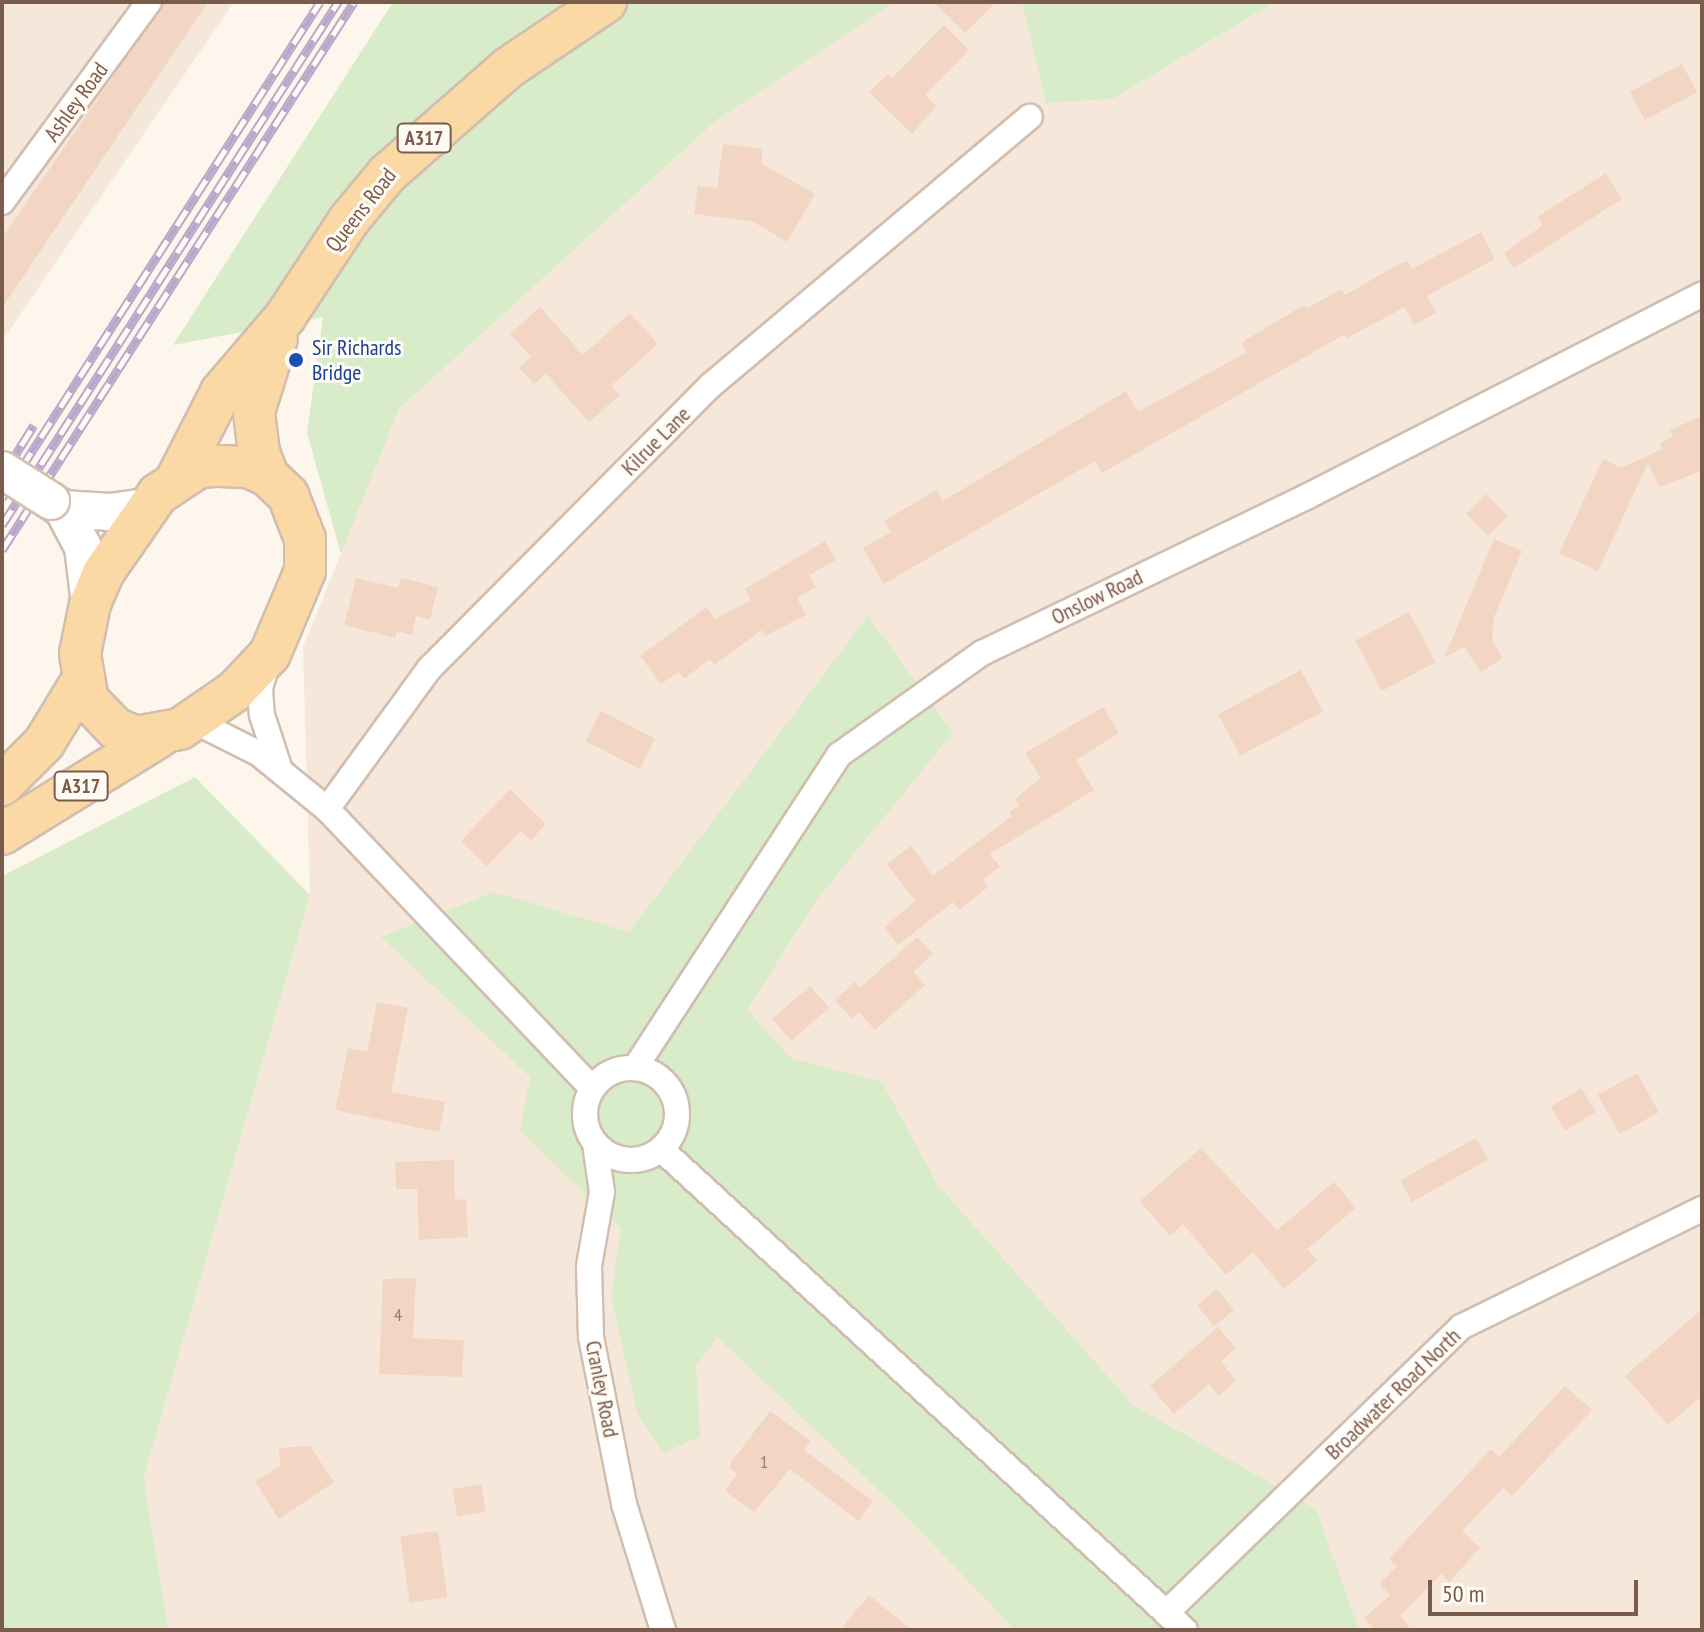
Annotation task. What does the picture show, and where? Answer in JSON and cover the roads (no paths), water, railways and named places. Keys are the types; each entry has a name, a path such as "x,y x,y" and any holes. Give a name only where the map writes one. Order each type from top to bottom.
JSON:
{"main road":[{"name":"Queens Road","path":"162,493 221,392 285,317 349,220 387,174 508,68 606,2"},
{"name":"Queens Road","path":"268,476 254,412 285,317"},
{"path":"2,470 57,505 110,512 162,493 199,467 248,467 268,476 300,518 307,555 270,654 196,722 159,737 136,737 115,728 88,700 80,654 90,604 83,547 57,505"},
{"path":"90,604 162,493"},
{"name":"A317","path":"2,785 44,743 83,679"},
{"name":"A317","path":"2,834 159,737"}],"street":[{"name":"Ashley Road","path":"2,202 149,2"},
{"name":"Kilrue Lane","path":"327,809 429,669 710,386 1030,117"},
{"name":"Onslow Road","path":"635,1068 839,755 982,653 1306,497 1702,294"},
{"path":"270,654 261,702 280,770"},
{"path":"196,722 280,770 327,809 592,1088"},
{"path":"635,1068 654,1074 674,1098 674,1130 661,1149 638,1160 622,1160 595,1143 585,1119 592,1088 604,1076 635,1068"},
{"name":"Cranley Road","path":"595,1143 602,1192 589,1266 591,1337 624,1504 663,1630"},
{"path":"661,1149 1185,1630"},
{"name":"Broadwater Road North","path":"1166,1613 1461,1327 1702,1209"}],"railway":[{"path":"2,498 320,2"},
{"path":"2,525 338,2"},
{"path":"2,550 354,2"},
{"path":"2,476 34,425"}],"place":[{"name":"Sir Richards Bridge","path":"296,360"}]}
